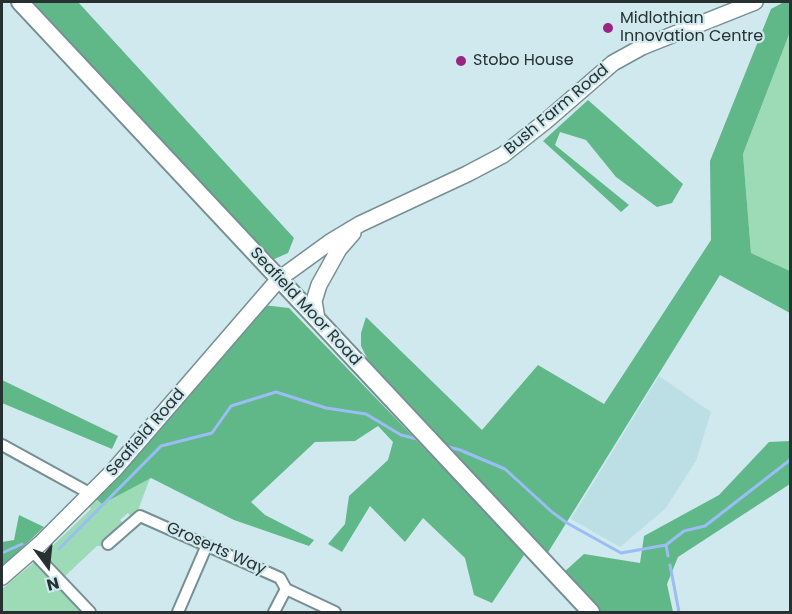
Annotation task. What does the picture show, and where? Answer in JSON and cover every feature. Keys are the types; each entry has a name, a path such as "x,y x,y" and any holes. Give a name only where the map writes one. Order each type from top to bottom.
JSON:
{"main road":[{"name":"Seafield Moor Road","path":"20,2 591,612"}],"street":[{"name":"Bush Farm Road","path":"279,279 330,242 360,224 503,155 613,63 642,47 755,2"},
{"name":"Bush Farm Road","path":"316,319 314,301 323,276 339,249 360,224"},
{"name":"Seafield Road","path":"2,577 91,494 143,439 279,279"},
{"path":"2,446 91,494"},
{"name":"Groserts Way","path":"108,544 141,516 280,578 285,589 335,612"},
{"path":"178,612 207,545"},
{"path":"32,551 90,612"},
{"path":"274,612 285,589"}],"shaded area":[{"path":"659,376 711,412 696,461 665,509 620,547 571,519"}],"green space":[{"path":"33,2 78,2 294,238 288,253 272,260"},
{"path":"784,2 790,2 790,32 743,154 751,253 790,271 790,313 720,275 547,554 368,360 361,346 361,333 366,317 482,430 538,365 604,404 711,240 710,161 771,9"},
{"path":"790,32 790,271 751,253 743,154"},
{"path":"588,100 683,184 672,203 657,207 616,177 586,140 560,132 555,145 629,205 621,212 543,141"},
{"path":"263,305 289,308 510,537 524,555 492,603 474,595 465,558 423,518 405,542 370,506 342,552 328,544 345,524 349,496 388,460 393,442 378,426 355,441 315,442 251,502 265,515 314,540 309,546 234,520 151,478 102,504 96,499"},
{"path":"2,380 118,436 112,449 2,403"},
{"path":"790,441 790,484 678,557 667,584 673,612 598,612 563,573 584,554 640,563 644,536 719,495 769,442"},
{"path":"150,478 137,513 132,518 128,513 120,520 124,525 101,546 97,546 64,577 43,555 91,509 88,506 96,499 102,504"},
{"path":"19,515 44,527 2,567 2,542 14,540"},
{"path":"37,560 82,612 2,612 2,589"}],"waterway":[{"path":"59,549 161,446 212,433 231,406 276,392 326,408 366,414 401,435 421,440"},
{"path":"445,446 505,469 567,523 621,553 666,545 684,531 705,526 790,460"},
{"path":"2,553 22,544"},
{"path":"666,545 668,556"},
{"path":"670,565 679,612"}],"place":[{"name":"Midlothian Innovation Centre","path":"608,28"},
{"name":"Stobo House","path":"461,61"}]}
